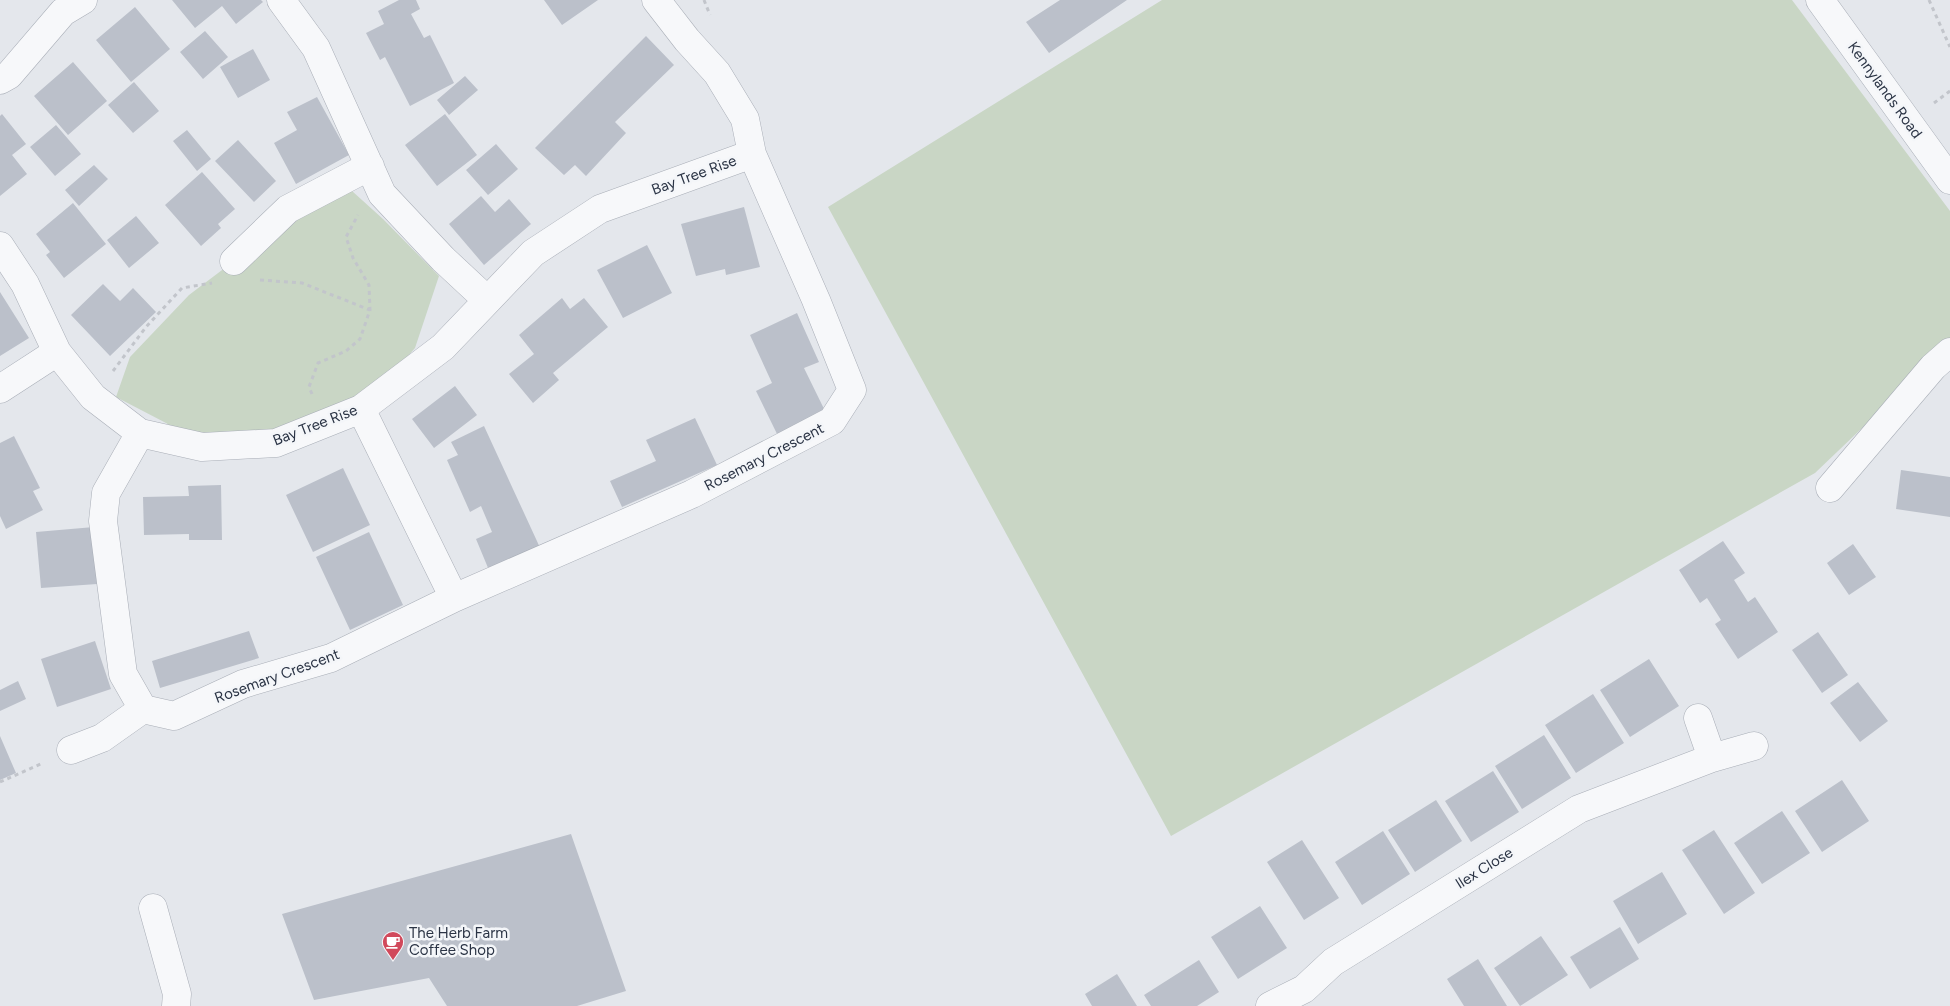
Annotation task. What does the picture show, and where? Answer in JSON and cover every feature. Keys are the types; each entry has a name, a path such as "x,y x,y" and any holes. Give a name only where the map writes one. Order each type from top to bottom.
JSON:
{"street":[{"path":"0,80 9,75 63,12 82,0"},
{"path":"281,0 316,48 382,194 443,259 487,300"},
{"name":"Bay Tree Rise","path":"0,246 25,284 57,352 93,397 140,433 202,447 276,442 325,424 360,409 443,347 533,253 600,210 752,154 745,119 717,73 687,40 656,0"},
{"name":"Kennylands Road","path":"1820,0 1950,180"},
{"name":"Rosemary Crescent","path":"143,709 174,716 243,684 331,658 454,598 692,494 832,421 852,390 816,300 752,154"},
{"path":"243,270 288,209 370,166"},
{"path":"0,389 57,352"},
{"path":"1830,488 1933,367 1950,352"},
{"path":"360,409 454,598"},
{"path":"71,750 102,738 143,709 123,674 103,521 106,493 140,433"},
{"path":"1698,718 1712,758"},
{"name":"Ilex Close","path":"1270,1006 1304,989 1333,962 1579,809 1712,758 1754,746"},
{"path":"153,908 177,994 176,1006"}],"path":[{"path":"1929,0 1950,47"},
{"path":"325,424 310,387 318,362 346,352 360,339 370,310 369,285 353,258 346,237 357,216 382,194"},
{"path":"243,270 302,283 370,310"},
{"path":"93,397 146,327 182,288 217,282"},
{"path":"0,782 71,750"}],"green space":[{"path":"1162,0 1792,0 1950,211 1950,344 1815,473 1171,836 828,207"},
{"path":"352,191 383,219 439,276 415,348 361,409 202,447 166,423 116,397 130,357 189,295 234,261 288,209"}],"building":[{"path":"172,0 261,0 263,2 236,24 222,6 195,28"},
{"path":"399,0 416,0 420,9 411,14 424,38 430,35 454,83 410,106 385,57 380,60 366,33 384,24 378,11"},
{"path":"544,0 598,0 562,25"},
{"path":"1060,0 1127,0 1049,53 1026,22"},
{"path":"135,7 170,49 131,82 96,40"},
{"path":"205,31 228,57 203,79 180,52"},
{"path":"646,36 674,65 615,122 626,133 586,176 575,165 564,175 535,148"},
{"path":"253,49 270,80 238,98 220,67"},
{"path":"73,62 107,101 68,135 34,96"},
{"path":"465,76 478,90 449,115 437,100"},
{"path":"134,82 159,111 133,133 108,105"},
{"path":"317,97 349,155 296,184 274,143 297,130 287,112"},
{"path":"2,114 26,144 12,155 27,174 0,196 0,116"},
{"path":"445,114 477,155 437,186 405,145"},
{"path":"56,125 81,154 55,176 30,147"},
{"path":"187,130 211,159 197,171 173,141"},
{"path":"238,140 276,181 254,202 215,161"},
{"path":"496,144 518,169 488,195 466,170"},
{"path":"94,165 108,179 79,206 65,190"},
{"path":"202,172 235,209 218,224 221,228 201,246 165,205"},
{"path":"481,196 495,212 509,199 531,224 484,265 449,224"},
{"path":"73,203 106,244 64,278 46,255 50,252 36,234"},
{"path":"744,207 760,267 726,275 725,269 696,276 681,224"},
{"path":"136,216 159,243 129,268 107,240"},
{"path":"647,245 672,293 623,318 597,270"},
{"path":"103,284 120,301 133,288 156,312 110,356 71,315"},
{"path":"0,292 29,338 0,356"},
{"path":"562,298 570,309 584,298 608,327 553,373 559,380 533,403 509,374 534,354 519,335"},
{"path":"797,313 819,362 804,368 827,415 779,438 756,391 772,383 750,335"},
{"path":"455,386 477,415 434,448 412,419"},
{"path":"695,418 717,465 622,507 610,481 656,461 646,440"},
{"path":"484,426 542,552 491,575 476,539 492,532 481,506 470,512 447,460 458,455 451,442"},
{"path":"14,436 40,488 33,491 43,510 6,529 0,516 0,443"},
{"path":"343,468 370,525 313,552 286,495"},
{"path":"1901,470 1950,477 1950,517 1896,509"},
{"path":"221,485 222,540 189,540 189,534 144,535 143,497 189,496 188,486"},
{"path":"94,527 97,584 41,588 36,532"},
{"path":"369,532 403,605 350,630 316,557"},
{"path":"1723,541 1745,573 1734,580 1748,602 1755,597 1778,632 1738,659 1715,624 1721,620 1707,598 1700,603 1679,570"},
{"path":"1853,544 1876,577 1849,595 1827,563"},
{"path":"249,631 259,658 160,688 152,661"},
{"path":"1818,632 1848,675 1822,693 1792,650"},
{"path":"95,641 111,689 57,707 41,659"},
{"path":"1649,659 1679,706 1630,737 1600,690"},
{"path":"18,681 26,699 0,711 0,690"},
{"path":"1858,682 1888,721 1860,742 1830,703"},
{"path":"1593,694 1624,743 1576,773 1545,725"},
{"path":"1544,735 1571,778 1522,809 1495,766"},
{"path":"0,736 16,773 0,780"},
{"path":"1493,771 1519,812 1471,842 1445,801"},
{"path":"1842,780 1869,821 1822,852 1795,811"},
{"path":"1436,800 1462,841 1415,872 1388,830"},
{"path":"1782,811 1810,853 1762,884 1734,843"},
{"path":"1714,830 1755,893 1724,914 1682,850"},
{"path":"1383,831 1410,874 1362,905 1335,862"},
{"path":"571,834 626,991 577,1006 447,1006 429,978 314,1000 282,914"},
{"path":"1302,840 1339,898 1304,920 1267,862"},
{"path":"1662,872 1687,914 1638,944 1613,901"},
{"path":"1260,906 1287,948 1238,979 1211,937"},
{"path":"1620,927 1639,959 1590,989 1570,957"},
{"path":"1541,936 1568,975 1520,1006 1494,968"},
{"path":"1478,959 1507,1006 1464,1006 1447,979"},
{"path":"1199,960 1219,992 1197,1006 1151,1006 1144,995"},
{"path":"1117,974 1137,1006 1092,1006 1085,994"}],"place":[{"name":"The Herb Farm Coffee Shop","path":"393,961"}]}
